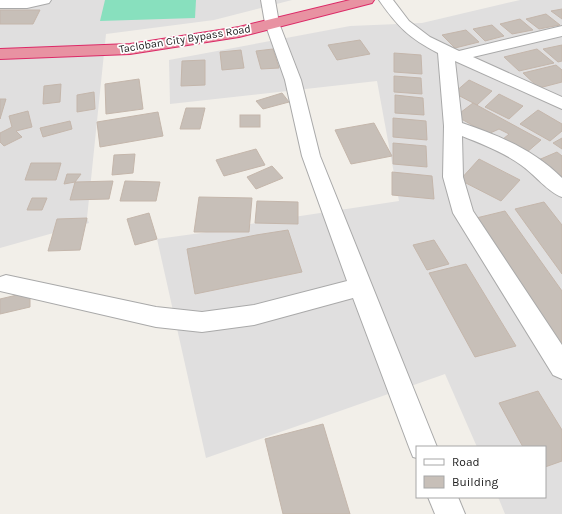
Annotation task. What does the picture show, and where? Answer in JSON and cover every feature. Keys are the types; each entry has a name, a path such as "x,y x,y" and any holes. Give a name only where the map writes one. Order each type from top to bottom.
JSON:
{"highway":[{"name":"Tacloban City Bypass Road","path":"0,54 130,49 239,32 367,0"}],"street":[{"path":"0,4 27,4 44,0"},
{"path":"268,0 272,23 293,80 311,156 360,287 423,446"},
{"path":"386,0 404,24 452,54 557,97"},
{"path":"452,54 562,31"},
{"path":"452,54 452,177 463,213 562,367"},
{"path":"453,126 488,138 519,155 549,175 562,190"},
{"path":"6,284 156,317 202,322 254,315 360,287"},
{"path":"443,498 450,514"}],"shaded area":[{"path":"0,0 292,0 214,20 106,34 87,218 89,223 0,248"},
{"path":"520,0 562,0 562,514 505,514 498,498 546,498 546,446 477,446 445,374 206,458 157,239 399,201 377,81 170,104 169,60 350,26 422,23"}],"green space":[{"path":"105,0 196,0 195,18 100,21"}],"building":[{"path":"562,9 562,19 551,11"},
{"path":"0,10 40,10 33,24 0,24"},
{"path":"546,14 560,25 539,29 526,19"},
{"path":"520,19 533,30 512,34 500,24"},
{"path":"492,25 504,36 485,41 473,29"},
{"path":"466,30 479,42 455,48 442,35"},
{"path":"360,40 370,54 337,60 328,45"},
{"path":"562,45 562,61 558,62 543,49"},
{"path":"273,49 279,68 261,69 256,51"},
{"path":"537,49 554,63 519,71 504,57"},
{"path":"241,50 244,68 222,70 220,52"},
{"path":"394,53 421,55 422,74 394,72"},
{"path":"205,60 205,85 181,86 182,61"},
{"path":"556,65 562,70 562,82 539,88 523,73"},
{"path":"394,76 421,78 422,94 394,92"},
{"path":"139,79 143,109 106,114 105,84"},
{"path":"469,80 492,91 477,105 454,93"},
{"path":"61,84 60,102 43,104 44,86"},
{"path":"94,92 95,109 77,112 77,95"},
{"path":"282,93 289,102 263,109 256,101"},
{"path":"499,94 523,106 509,119 485,107"},
{"path":"395,95 423,98 424,115 395,113"},
{"path":"0,99 6,99 0,119"},
{"path":"473,103 541,140 526,153 502,140 509,134 499,129 488,134 456,116"},
{"path":"186,108 205,108 200,129 180,129"},
{"path":"538,110 562,124 562,131 550,141 520,124"},
{"path":"28,111 32,127 16,131 22,137 4,146 0,142 0,133 12,127 9,116"},
{"path":"158,112 163,136 100,147 97,122"},
{"path":"240,115 260,115 260,127 240,127"},
{"path":"393,118 426,121 427,140 393,137"},
{"path":"70,121 72,129 43,137 40,128"},
{"path":"374,123 392,156 351,164 335,130"},
{"path":"562,138 562,149 553,143"},
{"path":"393,143 426,146 427,167 393,164"},
{"path":"256,149 265,165 224,176 216,160"},
{"path":"557,152 562,156 562,176 557,178 536,161"},
{"path":"135,154 133,173 112,175 114,155"},
{"path":"479,159 520,180 501,201 460,180"},
{"path":"31,163 61,163 56,180 25,180"},
{"path":"272,166 283,178 256,189 247,177"},
{"path":"392,172 432,176 434,199 392,195"},
{"path":"67,174 81,174 75,182 64,184"},
{"path":"113,181 109,199 70,200 75,182"},
{"path":"125,181 160,182 156,201 120,201"},
{"path":"199,197 252,198 249,232 194,232"},
{"path":"32,198 47,198 42,210 27,210"},
{"path":"257,201 298,202 298,224 255,223"},
{"path":"544,202 562,225 562,274 515,209"},
{"path":"505,211 562,291 562,364 468,220"},
{"path":"149,213 157,239 135,245 127,219"},
{"path":"87,218 80,250 48,251 57,219"},
{"path":"288,230 302,272 195,294 187,249"},
{"path":"434,240 449,264 427,270 413,245"},
{"path":"466,264 516,346 475,357 429,273"},
{"path":"30,292 30,307 0,314 0,299"},
{"path":"538,391 562,430 562,461 546,467 546,446 522,446 499,403"},
{"path":"323,424 350,514 283,514 265,439"}]}
